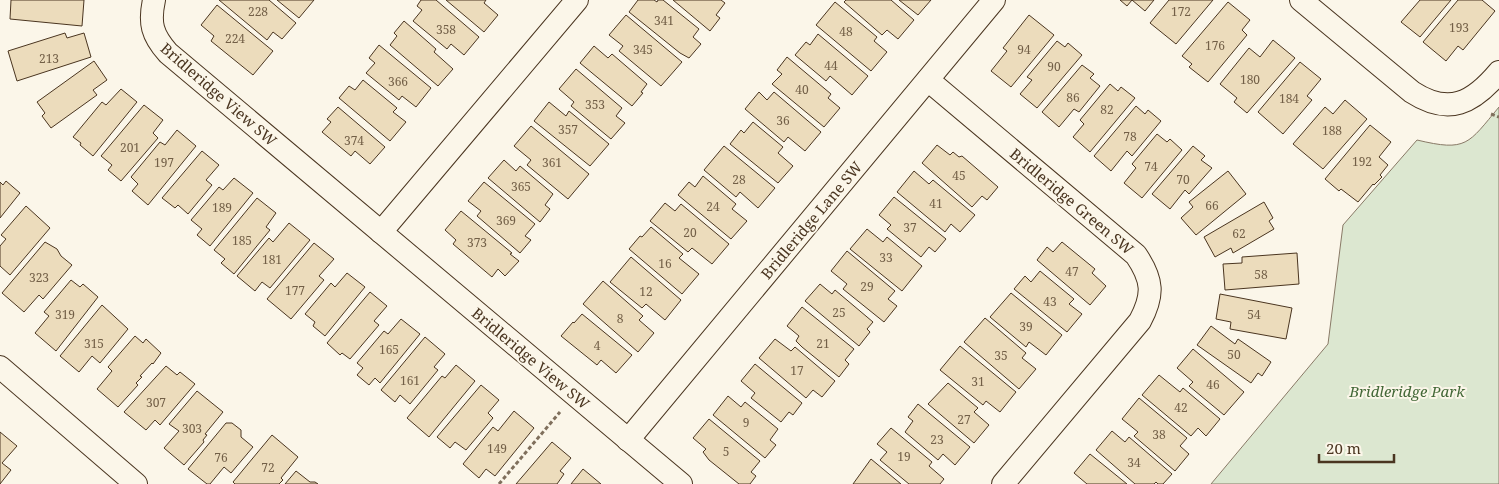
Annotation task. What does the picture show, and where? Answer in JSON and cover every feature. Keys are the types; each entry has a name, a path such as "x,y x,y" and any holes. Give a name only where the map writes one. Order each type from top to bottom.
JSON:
{"street":[{"name":"Bridleridge View SW","path":"154,0 151,24 156,38 168,53 681,484"},
{"path":"381,232 577,0"},
{"name":"Bridleridge Lane SW","path":"628,440 994,0"},
{"path":"1301,0 1422,99 1437,104 1454,104 1469,99 1486,88 1499,72"},
{"name":"Bridleridge Green SW","path":"928,80 1136,255 1145,268 1149,280 1150,295 1148,306 1140,321 1003,484"},
{"path":"0,366 136,484"}],"path":[{"path":"500,484 574,394"}],"green space":[{"name":"Bridleridge Park","path":"1499,107 1499,484 1211,484 1328,344 1343,225 1417,140 1447,145 1457,145 1465,142 1473,137"}],"building":[{"path":"11,0 84,0 82,26 10,19"},
{"path":"219,0 269,0 296,23 282,39 273,32 267,40"},
{"path":"277,0 314,0 299,18"},
{"path":"421,0 436,0 479,37 464,55 451,44 447,49 413,21 422,10 417,6"},
{"path":"446,0 486,0 484,3 498,15 484,32"},
{"path":"638,0 654,0 657,2 658,0 663,0 699,29 693,37 701,44 689,58 680,53 629,12"},
{"path":"673,0 721,0 725,3 716,15 720,18 710,31"},
{"path":"846,0 891,0 914,20 898,39 887,30 882,35 844,2"},
{"path":"899,0 931,0 918,15"},
{"path":"1120,0 1132,0 1127,6"},
{"path":"1132,0 1154,0 1145,11"},
{"path":"1169,0 1213,0 1176,44 1150,23"},
{"path":"1420,0 1451,0 1420,37 1401,22"},
{"path":"1458,0 1482,0 1495,11 1463,50 1458,46 1446,61 1423,42"},
{"path":"835,2 877,37 874,41 887,52 871,71 816,25"},
{"path":"1228,2 1250,20 1242,30 1247,35 1208,82 1189,67 1192,64 1182,56"},
{"path":"217,5 273,51 253,75 211,41 214,36 201,25"},
{"path":"626,15 682,62 661,86 619,51 623,46 609,35"},
{"path":"1029,15 1054,35 1011,87 991,71 1007,51 1003,48"},
{"path":"404,21 436,49 434,52 453,69 438,86 390,45 397,36 394,33"},
{"path":"65,33 67,38 84,33 91,57 17,81 8,51"},
{"path":"818,34 868,76 852,95 830,76 826,81 795,55 806,42 810,45"},
{"path":"1273,40 1295,58 1247,113 1234,102 1237,98 1220,84 1249,48 1260,57"},
{"path":"1057,41 1065,47 1068,43 1082,55 1037,108 1020,94 1032,80 1027,77"},
{"path":"379,45 431,88 416,107 402,96 399,100 366,73 375,63 369,58"},
{"path":"594,46 608,58 612,54 647,84 641,92 643,93 632,106 580,63"},
{"path":"787,57 831,94 828,98 840,108 824,127 772,84 782,74 777,70"},
{"path":"94,61 107,80 93,90 97,95 51,128 42,116 45,113 37,102"},
{"path":"1300,62 1321,79 1307,96 1312,100 1283,134 1258,112"},
{"path":"1082,65 1094,74 1090,78 1100,86 1079,112 1074,109 1059,127 1042,112"},
{"path":"576,69 622,108 616,116 625,123 611,139 571,106 574,102 559,89"},
{"path":"363,80 397,108 393,112 406,122 390,141 339,98 349,86 355,90"},
{"path":"1110,84 1118,91 1121,87 1135,98 1090,152 1073,137 1084,124 1080,120"},
{"path":"121,89 137,102 93,156 73,137 102,102 106,105"},
{"path":"759,92 767,100 774,92 821,132 805,151 788,137 784,142 745,109"},
{"path":"1345,100 1367,119 1323,169 1293,144 1325,107 1333,114"},
{"path":"549,102 566,116 569,111 609,144 590,166 534,121"},
{"path":"144,105 163,120 153,133 158,138 121,181 108,170 112,165 101,156"},
{"path":"1136,106 1145,114 1148,110 1161,121 1132,156 1127,151 1111,171 1094,156"},
{"path":"338,107 385,147 370,164 355,151 351,156 322,132 331,122 327,119"},
{"path":"753,122 783,147 778,153 793,166 778,183 730,144 741,130 744,133"},
{"path":"1370,125 1391,142 1379,157 1388,165 1380,175 1382,177 1373,184 1358,202 1341,189 1339,191 1325,179"},
{"path":"531,126 589,174 568,199 527,165 531,160 514,146"},
{"path":"177,130 196,146 148,205 132,191 138,184 131,177 160,142 165,145"},
{"path":"1157,134 1167,142 1170,139 1182,150 1142,198 1124,183 1136,168 1132,164"},
{"path":"937,145 950,155 953,152 959,157 962,156 998,187 987,200 982,196 972,207 922,163"},
{"path":"724,146 775,188 758,208 740,192 736,197 704,170"},
{"path":"1193,146 1205,156 1201,160 1212,168 1189,194 1185,190 1170,209 1152,194"},
{"path":"202,151 219,165 206,180 212,185 188,214 178,205 175,208 162,198"},
{"path":"504,160 516,171 520,166 553,194 545,205 550,209 540,222 488,178"},
{"path":"914,171 929,184 933,180 975,215 960,232 951,224 945,232 897,192"},
{"path":"1228,171 1246,194 1196,235 1181,218 1193,207 1189,202"},
{"path":"703,176 736,204 732,209 747,221 731,239 678,195 689,182 695,187"},
{"path":"234,178 253,193 210,246 197,235 202,229 191,220 219,187 223,190"},
{"path":"6,181 20,193 0,218 0,182 3,185"},
{"path":"484,182 535,224 525,236 531,240 520,253 477,216 481,211 468,201"},
{"path":"894,197 946,239 935,252 929,247 921,257 887,229 891,225 879,215"},
{"path":"257,198 276,213 266,227 270,230 234,274 221,263 225,259 214,250"},
{"path":"1264,202 1273,218 1269,221 1274,229 1233,253 1231,248 1215,257 1204,237"},
{"path":"665,203 675,211 681,204 729,244 712,264 692,248 688,252 650,221"},
{"path":"26,206 50,228 10,275 0,266 0,246 6,239 1,235"},
{"path":"461,211 519,261 505,276 498,269 492,277 453,244 456,240 445,230"},
{"path":"289,223 310,240 270,288 262,282 255,291 237,276 269,238 273,242"},
{"path":"651,227 683,254 679,258 699,274 682,294 629,249"},
{"path":"867,229 883,242 887,237 922,266 902,291 850,249"},
{"path":"45,242 57,249 61,256 72,265 43,299 39,295 24,312 2,293"},
{"path":"1062,242 1095,269 1092,273 1106,286 1090,305 1037,260 1047,247 1053,252"},
{"path":"314,243 334,259 319,276 324,280 291,319 267,299"},
{"path":"847,251 895,291 888,299 897,306 884,322 843,289 847,284 831,271"},
{"path":"1297,253 1299,284 1225,290 1223,264 1242,263 1242,257"},
{"path":"631,257 681,300 665,320 646,304 642,308 610,282"},
{"path":"1040,271 1074,299 1069,304 1082,314 1067,332 1014,289 1025,276 1031,282"},
{"path":"347,273 365,287 325,336 313,326 315,322 305,314 331,283 335,287"},
{"path":"71,280 80,287 83,284 98,297 56,351 35,333 49,316 44,312"},
{"path":"603,281 643,316 639,320 654,333 638,352 583,304"},
{"path":"820,284 832,294 835,290 873,322 867,329 870,332 859,346 805,301"},
{"path":"370,292 387,306 374,321 379,325 350,359 342,353 340,355 327,343"},
{"path":"1011,293 1062,335 1046,355 1029,342 1026,347 990,317"},
{"path":"1220,294 1292,308 1286,339 1230,329 1231,322 1216,319"},
{"path":"102,305 128,329 100,363 92,356 79,372 60,356"},
{"path":"802,307 854,349 845,360 849,364 839,377 802,347 796,341 799,336 787,326"},
{"path":"582,314 632,355 616,373 601,360 597,365 561,336"},
{"path":"985,318 1026,353 1022,358 1036,369 1019,389 964,342"},
{"path":"401,319 420,334 380,383 375,378 369,385 357,375 363,368 357,363 384,331 388,334"},
{"path":"1211,326 1235,344 1238,339 1271,362 1262,376 1258,373 1251,383 1197,345"},
{"path":"135,336 143,343 146,339 161,353 153,364 140,376 142,377 136,383 138,385 118,407 97,389 112,371 108,367"},
{"path":"425,337 445,354 434,367 438,370 410,404 400,395 395,402 381,390"},
{"path":"775,339 791,351 795,347 835,381 822,397 813,390 806,398 759,358"},
{"path":"960,346 1016,392 1000,412 986,401 983,405 940,370"},
{"path":"1193,349 1244,392 1224,415 1189,386 1193,382 1177,368"},
{"path":"755,364 802,403 793,415 789,412 781,422 751,398 755,393 741,381"},
{"path":"456,365 475,381 429,437 407,418 442,376 445,378"},
{"path":"166,366 177,375 180,372 195,384 160,425 155,420 146,430 124,412"},
{"path":"1159,375 1180,392 1183,388 1220,419 1206,436 1198,428 1191,436 1142,395"},
{"path":"948,383 978,408 974,412 989,425 974,443 928,404"},
{"path":"481,385 499,400 488,413 493,418 466,450 455,442 450,448 437,437"},
{"path":"197,391 223,412 205,434 207,435 203,440 204,442 184,465 164,448 179,431 169,424"},
{"path":"728,396 741,407 745,402 778,429 770,440 776,445 765,458 713,415"},
{"path":"1139,398 1187,438 1180,446 1189,454 1175,471 1134,436 1138,432 1122,419"},
{"path":"918,404 970,447 955,465 943,454 938,460 905,432 913,421 908,417"},
{"path":"514,411 534,428 495,476 486,469 479,478 463,464 493,427 498,431"},
{"path":"709,419 760,461 751,472 756,476 750,484 739,484 709,460 703,452 706,449 693,438"},
{"path":"226,423 232,423 241,430 241,437 253,447 231,473 224,467 210,484 207,484 188,469"},
{"path":"891,428 932,462 929,466 944,479 940,484 909,484 880,460 887,452 877,444"},
{"path":"1112,431 1125,442 1129,437 1172,474 1163,484 1156,482 1154,484 1135,484 1096,450"},
{"path":"0,432 17,446 2,463 11,470 0,484"},
{"path":"272,435 298,457 281,478 283,480 279,484 235,484 233,482"},
{"path":"552,442 571,458 560,471 564,474 557,484 516,484"},
{"path":"1090,454 1127,484 1087,484 1074,473"},
{"path":"871,459 901,484 853,484"},
{"path":"583,469 601,484 571,484"},
{"path":"296,471 310,482 318,484 285,484"}]}
